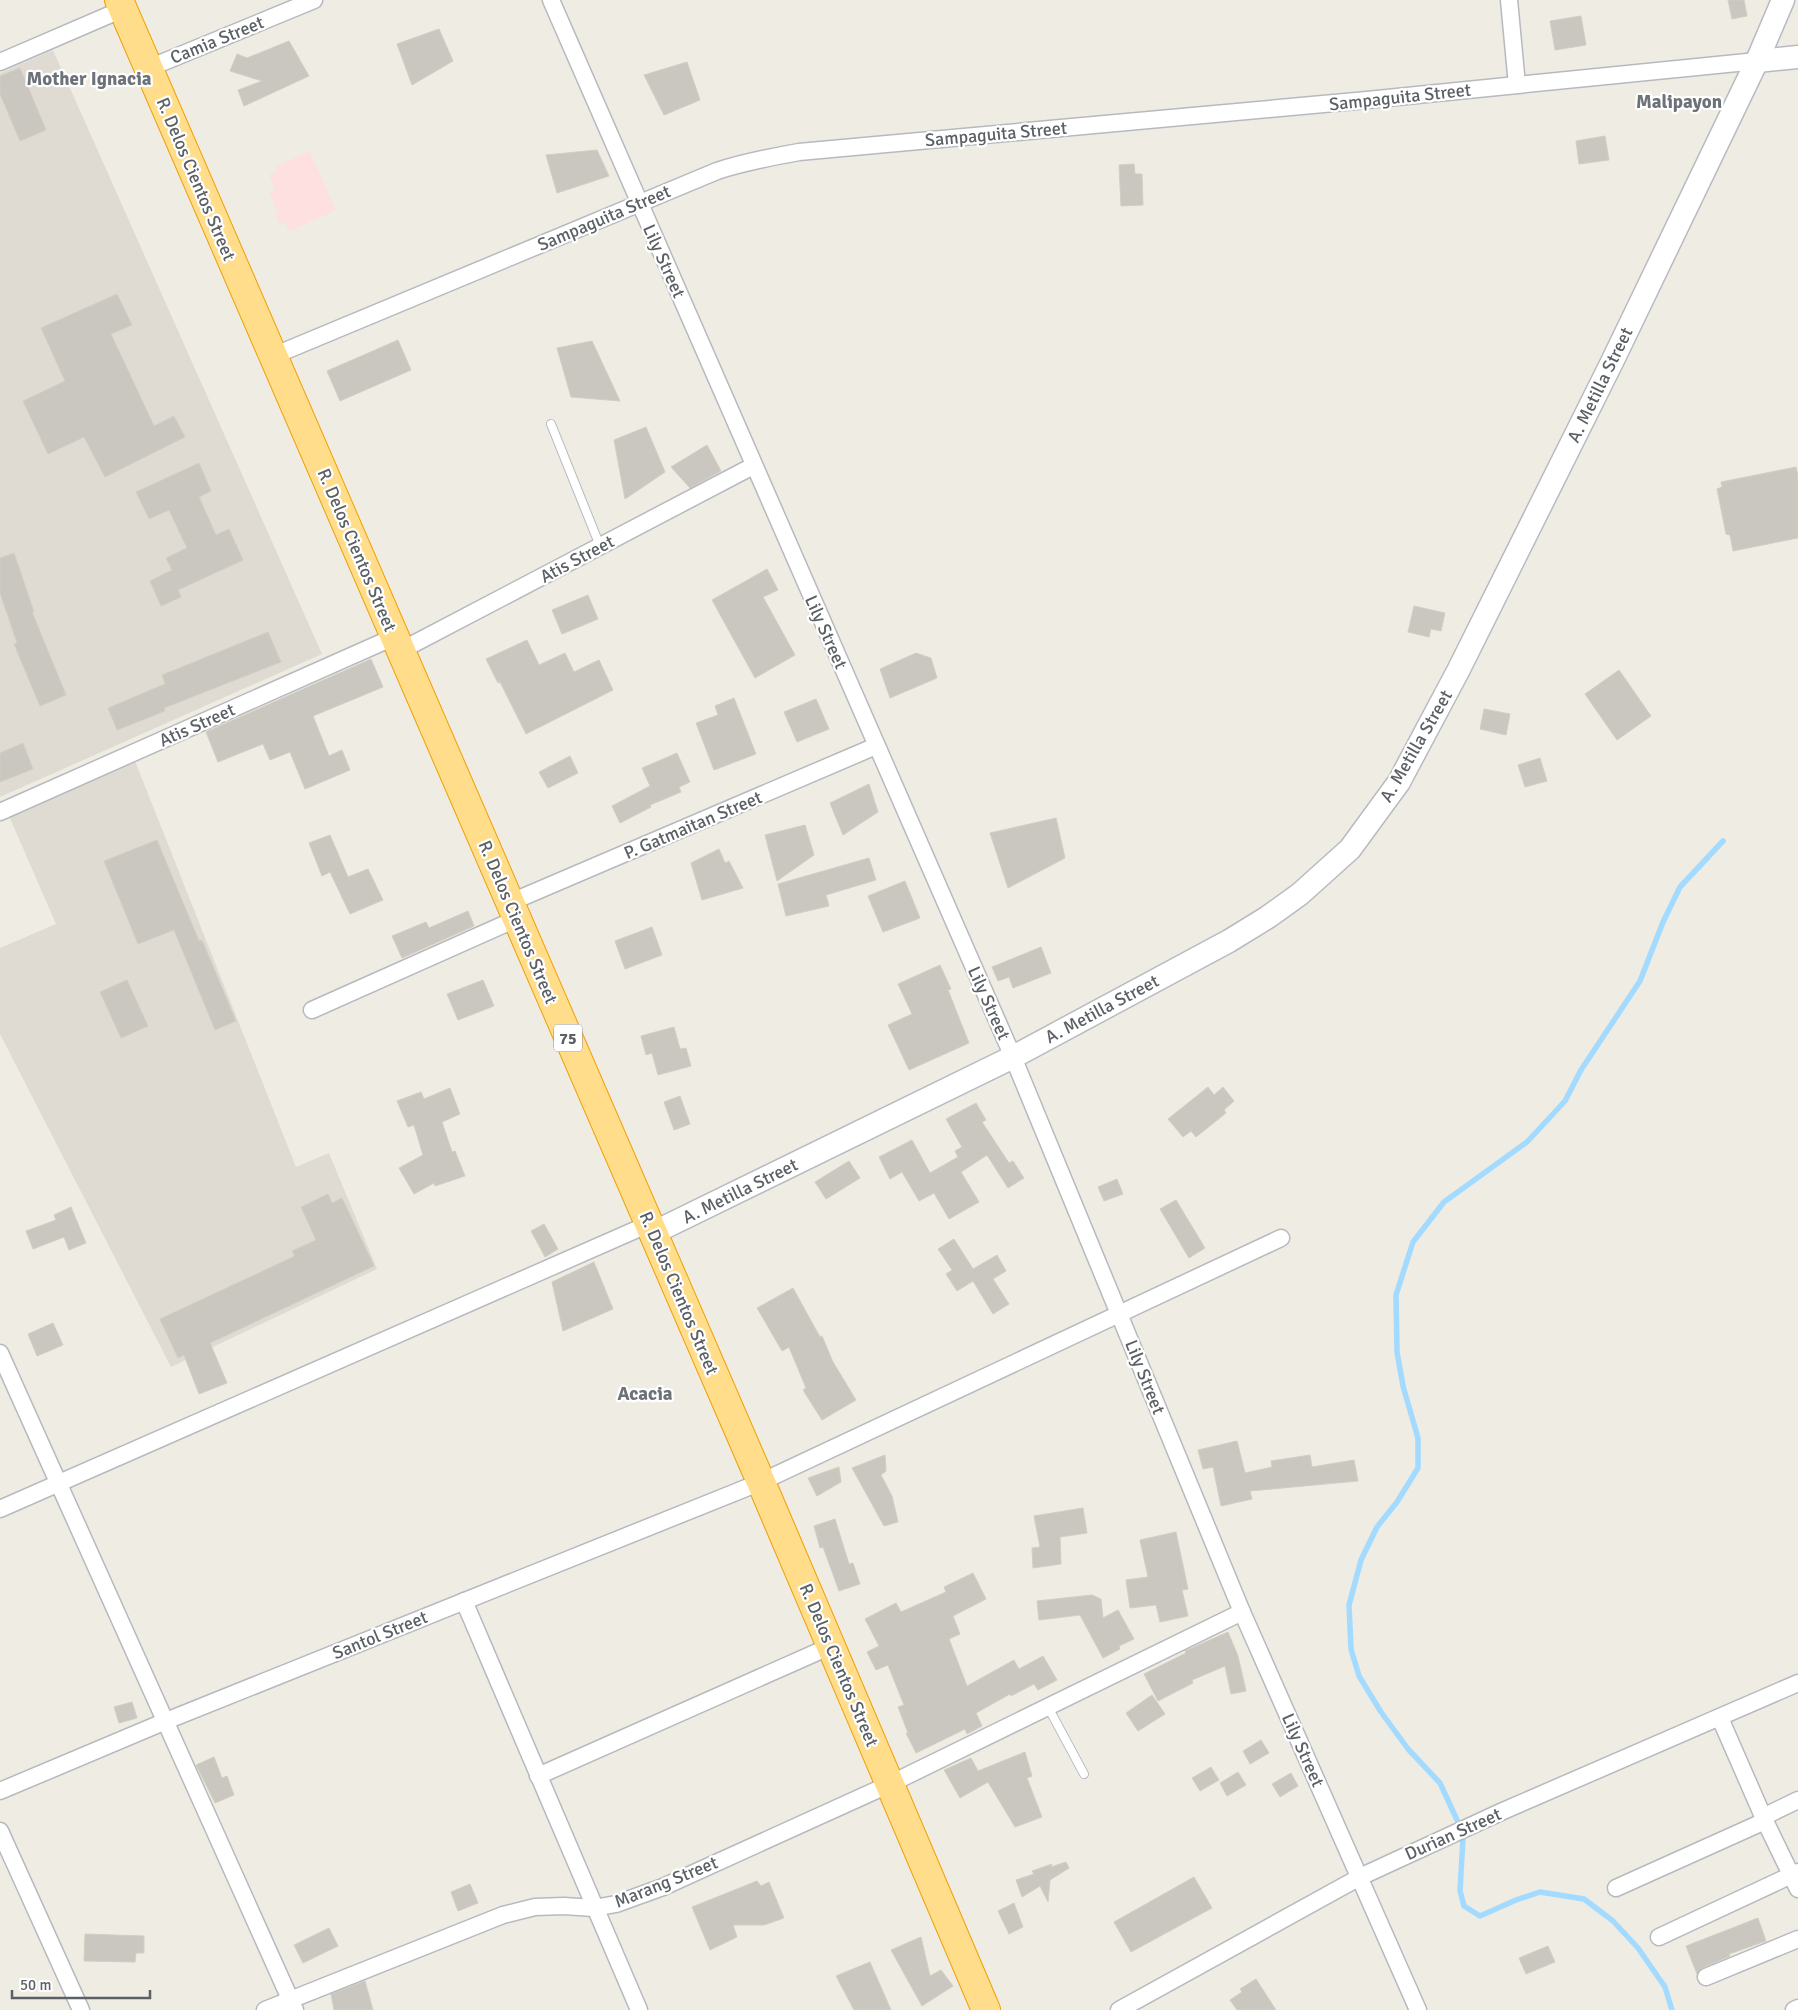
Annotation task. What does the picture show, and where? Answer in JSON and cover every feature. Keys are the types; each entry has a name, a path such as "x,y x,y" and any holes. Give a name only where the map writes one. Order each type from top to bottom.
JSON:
{"highway":[{"name":"R. Delos Cientos Street","path":"121,4 761,1482 986,2010"}],"main road":[{"name":"A. Metilla Street","path":"651,1229 1013,1058 1229,941 1268,917 1307,889 1350,849 1399,782 1458,671 1612,362 1757,61 1783,0"},
{"path":"1757,61 1798,57"}],"street":[{"name":"Camia Street","path":"148,68 314,0"},
{"name":"Lily Street","path":"551,0 1013,1058 1242,1612 1418,2010"},
{"path":"1509,0 1517,85"},
{"path":"0,62 121,4"},
{"name":"Sampaguita Street","path":"273,356 639,203 744,162 799,152 1757,61"},
{"name":"Atis Street","path":"0,812 397,644 600,546 753,466"},
{"name":"P. Gatmaitan Street","path":"312,1010 513,911 876,746"},
{"path":"0,1509 651,1229"},
{"name":"Santol Street","path":"0,1791 166,1720 761,1482 1281,1238"},
{"path":"0,1353 293,2005"},
{"path":"464,1601 639,2010"},
{"name":"Marang Street","path":"265,2010 293,2005 503,1915 535,1907 594,1908 616,1904 663,1887 890,1784 1242,1612"},
{"path":"538,1776 831,1646"},
{"name":"Durian Street","path":"1119,2010 1360,1877 1503,1811 1798,1683"},
{"path":"1659,1937 1796,1879 1764,1819 1720,1718"},
{"path":"1616,1888 1764,1819 1798,1800"},
{"path":"0,1831 81,2010"},
{"path":"1706,1977 1798,1938"},
{"path":"1794,2010 1798,2008"}],"lane":[{"path":"551,424 600,546"},
{"path":"1048,1707 1084,1774"}],"shaded area":[{"path":"53,50 322,654 0,797 0,73"},
{"path":"309,151 336,210 289,231 285,222 280,225 275,214 278,212 269,192 275,189 269,175 277,171 275,167"},
{"path":"135,761 296,1167 329,1153 377,1269 171,1367 0,1034 0,948 56,924 9,816"}],"building":[{"path":"1728,0 1744,0 1747,16 1732,19"},
{"path":"1581,16 1586,45 1555,50 1550,21"},
{"path":"439,29 453,61 412,85 397,44"},
{"path":"289,41 309,76 244,106 238,90 262,81 230,71 237,54 247,58"},
{"path":"687,62 700,100 664,115 644,75"},
{"path":"20,68 46,130 20,141 0,94 0,76"},
{"path":"1605,136 1609,160 1579,164 1576,141"},
{"path":"597,150 609,176 557,193 546,155"},
{"path":"1134,164 1135,174 1142,174 1143,205 1121,206 1119,165"},
{"path":"117,294 132,325 111,334 154,426 174,416 185,437 105,477 84,437 48,454 23,401 65,381 41,328"},
{"path":"398,340 411,370 340,401 327,371"},
{"path":"592,341 620,401 571,397 557,348"},
{"path":"646,427 665,472 625,499 614,440"},
{"path":"707,445 721,471 690,488 671,467"},
{"path":"199,463 211,491 199,497 216,535 229,529 243,560 178,590 181,597 161,606 150,581 172,570 166,558 187,548 169,510 149,519 136,492"},
{"path":"1796,467 1798,476 1798,538 1733,551 1730,535 1726,534 1717,489 1722,487 1721,482"},
{"path":"14,553 34,612 32,612 66,695 40,706 14,644 17,643 0,593 0,558"},
{"path":"767,569 778,590 763,597 795,655 755,678 712,600"},
{"path":"588,595 598,619 562,634 552,610"},
{"path":"1414,606 1445,613 1441,631 1431,629 1429,637 1408,632"},
{"path":"268,632 281,662 164,708 165,711 117,730 108,708 165,684 162,675"},
{"path":"527,640 539,665 565,653 574,672 599,660 613,690 526,734 500,682 498,683 486,659"},
{"path":"916,653 931,658 937,678 890,698 880,669"},
{"path":"371,659 383,687 313,716 329,756 342,750 350,770 305,789 290,752 270,760 263,744 218,762 206,732"},
{"path":"1619,670 1651,716 1617,740 1585,694"},
{"path":"734,698 756,754 714,770 696,723 718,715 715,706"},
{"path":"816,699 829,729 797,742 784,712"},
{"path":"1484,709 1510,714 1506,735 1480,729"},
{"path":"23,743 33,769 0,782 0,753"},
{"path":"677,753 690,782 679,787 681,792 650,805 651,807 620,823 612,806 650,786 642,768"},
{"path":"570,756 578,773 548,788 539,772"},
{"path":"1540,758 1547,781 1525,787 1518,765"},
{"path":"869,784 878,812 843,835 830,803"},
{"path":"1056,818 1065,858 1008,888 990,833"},
{"path":"805,825 814,855 777,881 765,835"},
{"path":"330,835 348,877 368,869 383,900 350,914 330,872 322,876 309,843"},
{"path":"157,840 199,941 202,940 236,1021 215,1030 174,930 138,944 104,861"},
{"path":"719,849 725,863 729,861 743,888 702,900 691,863"},
{"path":"869,858 876,880 826,895 829,906 786,916 778,884"},
{"path":"905,881 920,918 883,932 868,896"},
{"path":"468,911 474,926 402,958 392,936 426,922 429,928"},
{"path":"652,927 662,955 625,969 615,941"},
{"path":"1041,947 1051,973 1013,988 1009,977 998,981 992,967"},
{"path":"940,965 951,989 948,990 969,1043 909,1070 888,1025 912,1014 898,984"},
{"path":"127,980 148,1026 121,1038 100,992"},
{"path":"483,980 494,1006 458,1020 447,994"},
{"path":"674,1027 680,1049 686,1048 691,1066 658,1075 652,1053 646,1055 641,1036"},
{"path":"1208,1087 1214,1095 1223,1087 1234,1101 1224,1110 1226,1113 1196,1137 1191,1131 1183,1137 1168,1119"},
{"path":"450,1088 460,1114 442,1122 452,1152 455,1151 465,1176 435,1186 434,1183 414,1194 399,1168 423,1155 414,1125 408,1127 397,1101 421,1092 424,1099"},
{"path":"680,1096 690,1124 674,1130 664,1102"},
{"path":"976,1103 986,1120 982,1122 1009,1163 1013,1161 1024,1178 1008,1188 987,1155 961,1172 979,1202 949,1219 934,1193 919,1201 902,1172 890,1179 879,1157 912,1140 930,1173 958,1157 955,1151 962,1147 946,1119"},
{"path":"849,1161 860,1178 826,1199 815,1182"},
{"path":"1117,1179 1123,1194 1104,1201 1098,1187"},
{"path":"328,1194 332,1203 342,1198 374,1266 210,1343 227,1383 199,1394 184,1355 178,1358 160,1319 295,1256 292,1251 316,1240 301,1207"},
{"path":"1176,1200 1205,1248 1189,1258 1160,1209"},
{"path":"71,1207 86,1243 69,1250 64,1237 33,1249 26,1231 56,1220 54,1215"},
{"path":"544,1224 558,1249 545,1257 531,1231"},
{"path":"954,1239 973,1269 997,1255 1006,1271 993,1279 1009,1304 993,1314 973,1281 957,1291 946,1274 952,1270 938,1249"},
{"path":"594,1262 613,1309 563,1331 552,1282"},
{"path":"793,1288 820,1337 822,1336 833,1362 856,1400 822,1420 803,1390 806,1388 789,1347 782,1351 757,1308"},
{"path":"53,1323 63,1345 37,1356 28,1334"},
{"path":"1237,1441 1245,1473 1272,1467 1271,1461 1310,1455 1312,1467 1354,1460 1358,1481 1250,1491 1252,1499 1221,1506 1213,1467 1203,1469 1198,1450"},
{"path":"885,1455 886,1471 881,1475 892,1496 898,1522 884,1526 852,1468"},
{"path":"839,1467 841,1482 817,1496 808,1478"},
{"path":"1083,1508 1087,1533 1060,1537 1061,1564 1033,1568 1032,1548 1040,1547 1034,1516"},
{"path":"835,1519 849,1564 853,1563 860,1584 839,1591 823,1547 820,1548 814,1526"},
{"path":"1176,1532 1188,1589 1182,1590 1188,1616 1160,1622 1156,1605 1130,1608 1126,1580 1148,1577 1140,1540"},
{"path":"973,1573 986,1599 953,1616 960,1634 949,1639 967,1686 1014,1660 1019,1669 1043,1656 1057,1680 1038,1690 1034,1684 1011,1696 1010,1694 976,1713 982,1726 967,1734 965,1729 916,1753 906,1733 908,1733 898,1707 904,1705 888,1665 876,1670 867,1652 879,1646 865,1619 896,1603 901,1612 946,1592 944,1587"},
{"path":"1092,1595 1101,1599 1103,1618 1118,1610 1134,1639 1119,1646 1120,1649 1103,1658 1080,1615 1039,1620 1037,1601"},
{"path":"1228,1632 1238,1656 1246,1691 1231,1694 1225,1666 1192,1680 1193,1683 1158,1701 1144,1674 1186,1653 1185,1651"},
{"path":"1152,1695 1165,1714 1138,1731 1126,1713"},
{"path":"132,1702 137,1718 119,1723 114,1707"},
{"path":"1261,1740 1269,1753 1250,1764 1243,1751"},
{"path":"1025,1752 1032,1776 1027,1778 1042,1817 1015,1827 988,1782 960,1798 944,1770 971,1758 978,1771"},
{"path":"214,1757 222,1778 227,1776 234,1795 215,1803 196,1765"},
{"path":"1211,1767 1219,1780 1200,1791 1192,1778"},
{"path":"1238,1772 1246,1785 1227,1796 1220,1783"},
{"path":"1291,1773 1298,1786 1280,1797 1272,1784"},
{"path":"1066,1862 1069,1868 1050,1880 1048,1902 1040,1886 1022,1897 1016,1880 1034,1874 1032,1871 1052,1864 1051,1867"},
{"path":"1194,1877 1212,1908 1131,1952 1114,1922"},
{"path":"757,1881 761,1886 769,1882 784,1918 764,1925 733,1925 737,1937 710,1950 692,1907"},
{"path":"470,1884 478,1903 458,1911 451,1892"},
{"path":"1014,1903 1023,1927 1009,1934 998,1911"},
{"path":"1758,1918 1766,1941 1729,1954 1730,1956 1702,1968 1697,1974 1686,1946"},
{"path":"329,1928 338,1946 303,1963 294,1945"},
{"path":"85,1934 144,1936 144,1953 136,1953 135,1962 84,1961"},
{"path":"921,1937 930,1976 941,1970 953,1986 922,2006 891,1950"},
{"path":"1548,1946 1555,1962 1526,1974 1519,1958"},
{"path":"870,1962 891,2010 854,2010 836,1976"},
{"path":"1256,1979 1276,2010 1237,2010 1230,2000 1242,1992 1240,1989"},
{"path":"365,1981 373,2010 334,2010 331,1994"}],"waterway":[{"path":"1457,1820 1440,1783 1408,1749 1381,1712 1359,1676 1351,1649 1349,1605 1361,1560 1377,1527 1397,1502 1418,1468 1418,1438 1403,1386 1397,1352 1396,1295 1413,1242 1444,1202 1527,1142 1565,1101 1581,1070 1640,981 1663,922 1680,887 1723,841"},
{"path":"1463,1838 1460,1891 1464,1906 1480,1916 1540,1892 1584,1899 1613,1921 1638,1948 1665,1987 1672,2010"}],"district":[{"name":"Mother Ignacia","path":"89,78"},
{"name":"Malipayon","path":"1679,101"},
{"name":"Acacia","path":"645,1393"}]}
